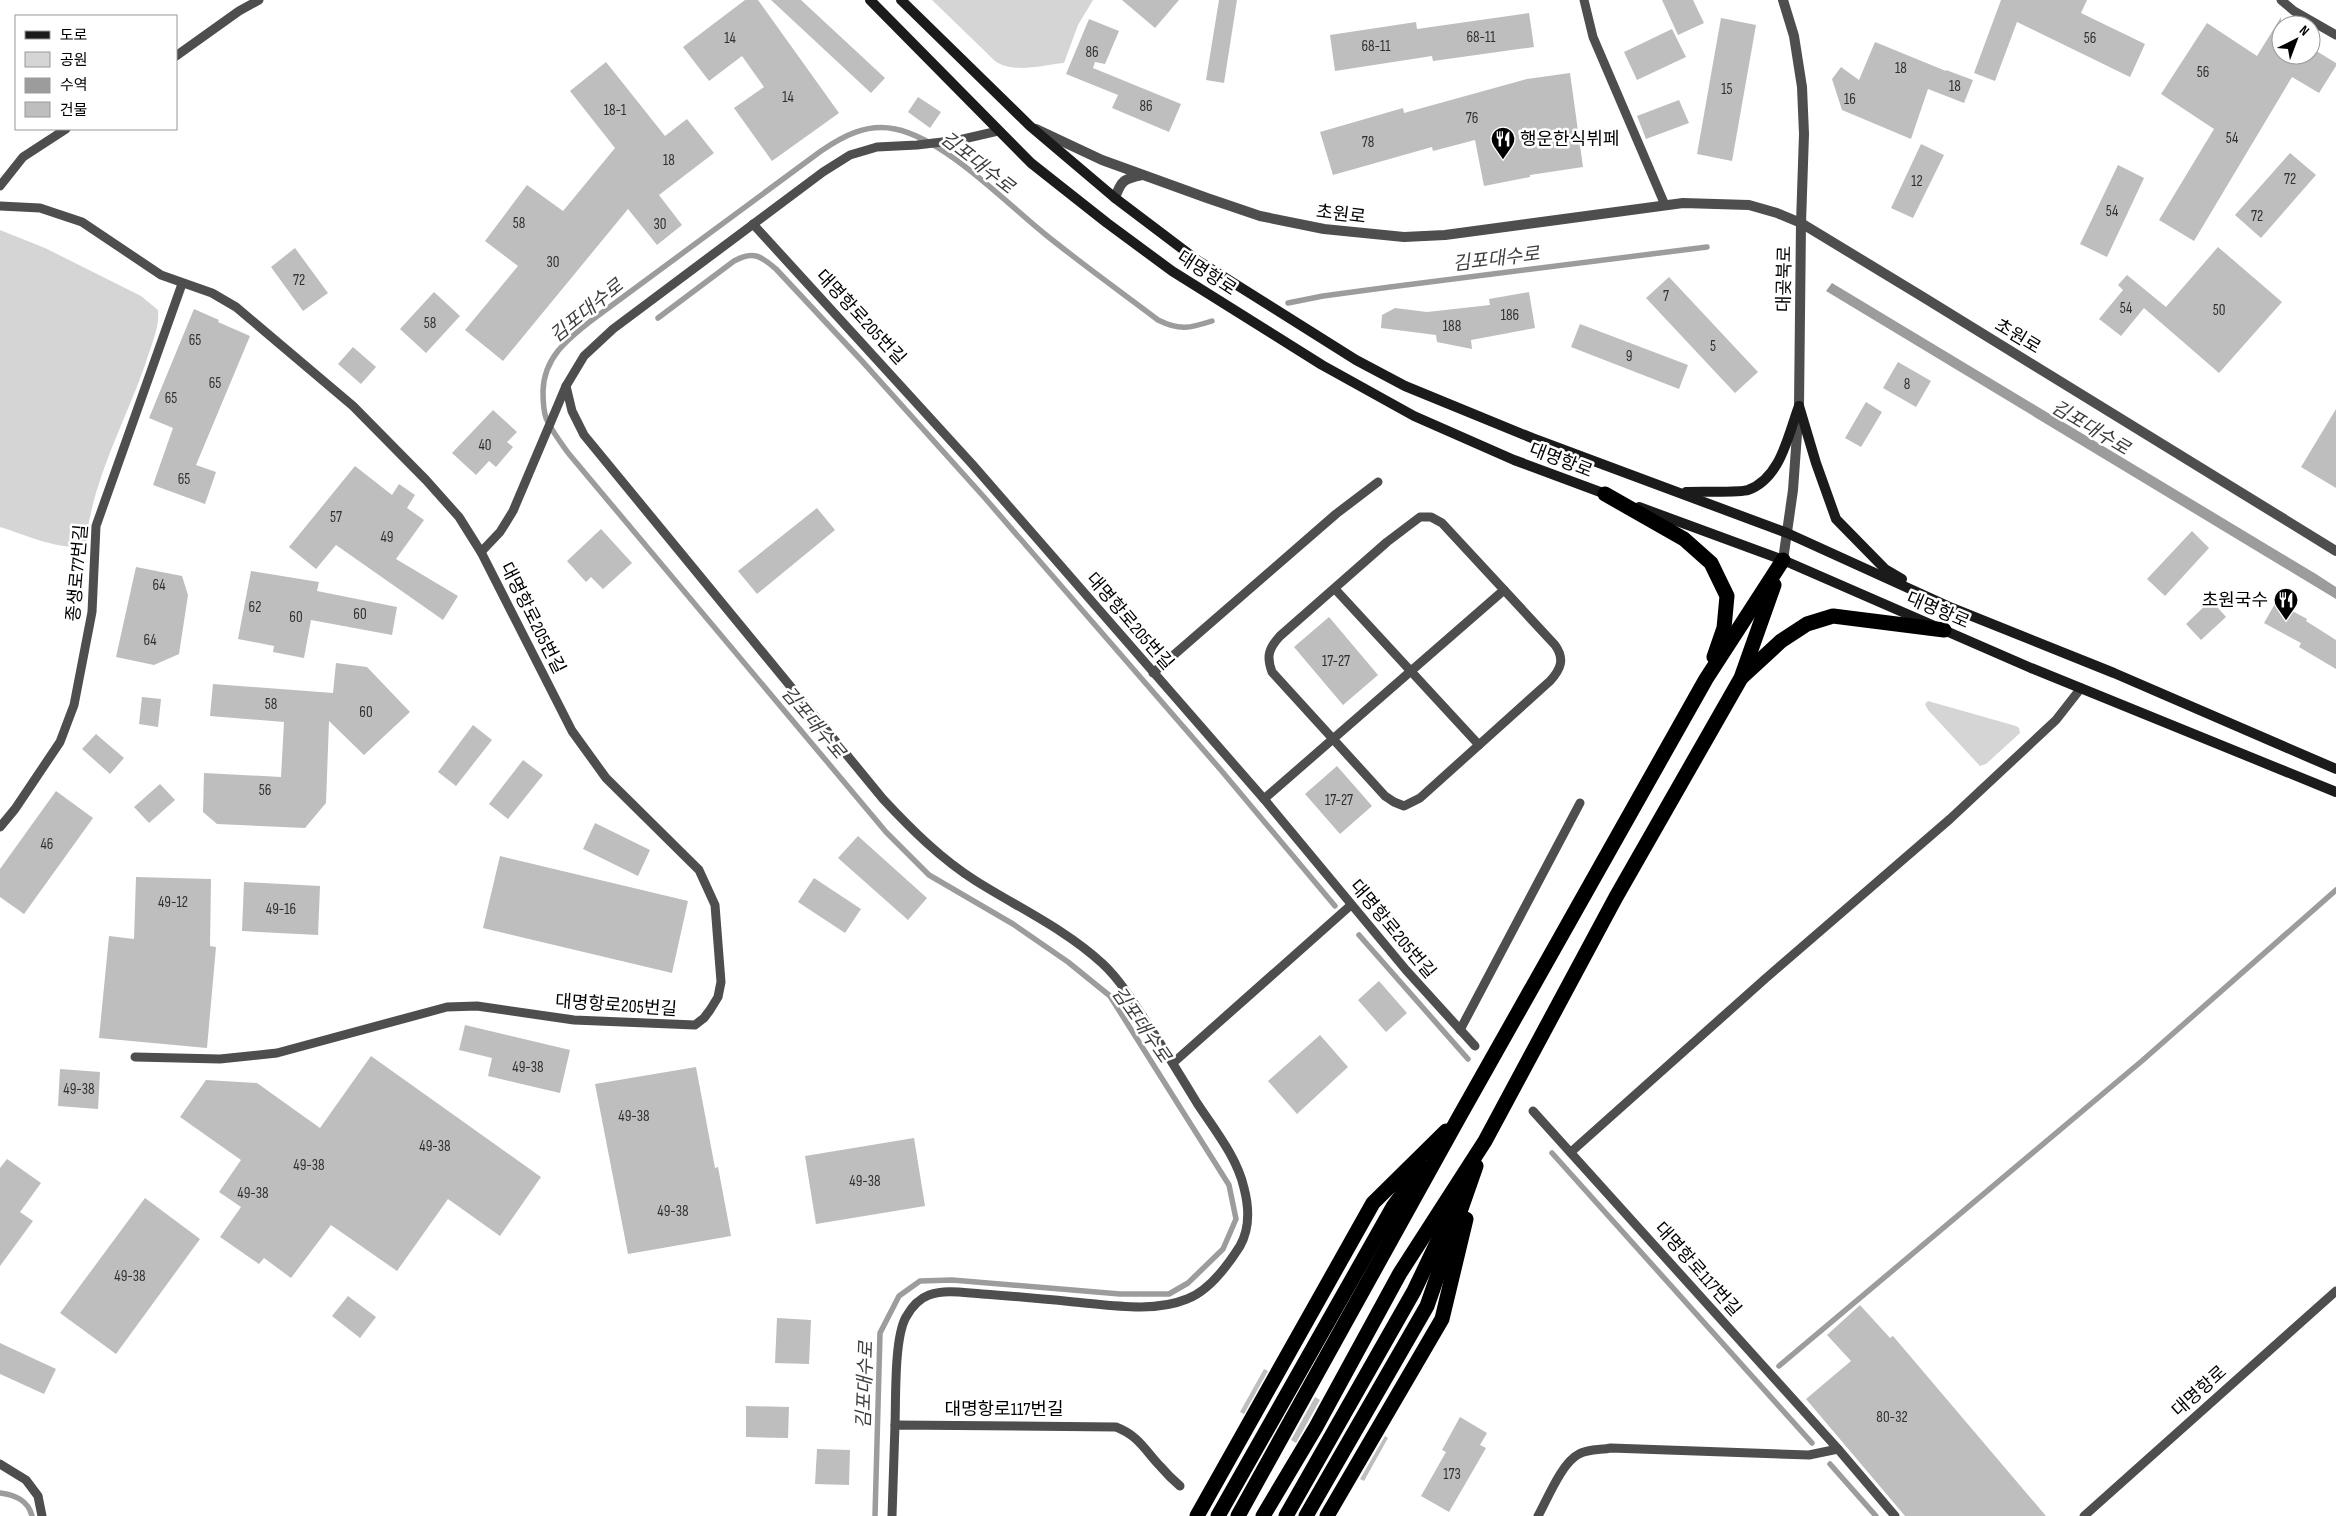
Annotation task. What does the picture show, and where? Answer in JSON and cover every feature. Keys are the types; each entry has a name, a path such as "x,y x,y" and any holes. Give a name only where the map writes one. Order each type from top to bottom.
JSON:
{"highway":[{"path":"1605,494 1684,539 1712,563 1727,596 1724,628 1706,679"},
{"path":"1286,1516 1414,1291 1485,1141 1616,897 1741,678 1783,560"},
{"path":"1238,1516 1458,1119 1706,679 1783,560"},
{"path":"1741,678 1781,641 1807,624 1834,616 1944,630"},
{"path":"1197,1516 1373,1203 1458,1119"},
{"path":"1218,1516 1393,1207 1458,1119"},
{"path":"1263,1516 1316,1426 1400,1273 1485,1141"},
{"path":"1306,1516 1427,1306 1485,1141"},
{"path":"1327,1516 1442,1319 1485,1141"}],"main road":[{"name":"대명항로","path":"870,0 998,131 1031,162 1107,223 1165,265 1322,365 1414,416 1514,460 1783,560 2081,688 2336,792"},
{"name":"대명항로","path":"902,0 1030,126 1115,198 1197,260 1356,360 1405,386 1532,438 1787,533 1952,608 2114,672 2336,769"},
{"path":"1679,492 1748,490 1766,478 1778,464 1799,406"},
{"path":"1799,406 1816,463 1836,519 1885,569 1952,608"}],"street":[{"name":"대곶북로","path":"1783,0 1794,36 1802,86 1804,134 1799,406 1793,490 1783,560"},
{"name":"초원로","path":"1030,126 1102,160 1260,216 1295,224 1404,237 1464,233 1683,203 1749,206 1801,223 2336,551"},
{"path":"1115,198 1120,183 1130,177 1143,174"}],"lane":[{"path":"178,55 239,11 259,0"},
{"path":"1584,0 1593,37 1665,205"},
{"path":"2281,0 2294,11 2336,35"},
{"path":"0,186 23,157 64,130"},
{"name":"대명항로205번길","path":"481,552 500,532 512,511 566,386 584,356 614,329 823,172 850,155 877,147 917,146 959,140 998,131"},
{"name":"대명항로205번길","path":"0,206 40,208 82,222 162,275 182,284 212,293 236,307 353,406 459,517 481,552 572,731 606,778 699,870 715,905 721,982 718,998 704,1018 694,1025 574,1020 477,1006 447,1007 277,1054 220,1059 134,1057"},
{"name":"대명항로205번길","path":"753,224 972,464 1264,800 1351,905 1475,1046"},
{"name":"종생로77번길","path":"0,827 15,809 60,742 74,705 92,612 96,526 182,284"},
{"path":"566,386 572,411 584,435 883,799 908,826 974,880 1050,924 1075,941 1105,966 1132,1001 1173,1063 1233,1160 1244,1186 1248,1216 1244,1239 1233,1257 1208,1285 1189,1299 1166,1305 1122,1306 1016,1296 944,1292 927,1296 914,1305 904,1320 898,1349 892,1516"},
{"path":"1153,673 1336,514 1378,482"},
{"path":"1420,517 1430,517 1442,523 1555,645 1561,654 1562,664 1557,674 1550,681 1479,745 1420,798 1404,806 1385,796 1272,672 1268,662 1268,652 1280,636 1335,589 1387,542 1420,517"},
{"path":"1335,589 1479,745"},
{"path":"1264,800 1504,590"},
{"path":"1571,1152 1758,985 1950,818 2056,720 2081,688"},
{"path":"1460,1030 1580,803"},
{"path":"1173,1063 1351,905"},
{"name":"대명항로117번길","path":"1533,1111 1838,1449 1895,1516"},
{"name":"대명항로","path":"2084,1516 2336,1291"},
{"name":"대명항로117번길","path":"895,1425 1116,1427 1129,1432 1140,1441 1159,1466 1180,1486"},
{"path":"1538,1516 1570,1462 1578,1454 1589,1451 1611,1448 1809,1455 1838,1449"},
{"path":"0,1464 26,1480 38,1496 42,1516"}],"green space":[{"path":"932,0 1093,0 1078,25 1064,63 1019,68 1002,65 995,61"},
{"path":"0,230 45,248 141,296 158,310 156,329 146,362 102,475 89,521 86,544 77,546 56,545 0,527"},
{"path":"1928,701 2016,726 2019,728 2020,733 1986,764 1980,766 1928,710 1925,704"}],"water":[{"path":"1832,283 2316,574 2336,587 2336,599 1826,291"}],"building":[{"path":"745,0 758,0 839,113 772,161 734,108 764,87 742,56 709,81 683,47"},
{"path":"771,0 801,0 885,78 871,93"},
{"path":"1122,0 1179,0 1155,28"},
{"path":"1219,0 1237,0 1224,83 1206,80"},
{"path":"1662,0 1693,0 1704,23 1678,35"},
{"path":"2001,0 2087,0 2081,13 2145,44 2130,77 2017,22 1995,81 1974,73"},
{"path":"1529,13 1534,47 1433,61 1432,56 1335,71 1330,35 1416,22 1417,29"},
{"path":"1721,18 1756,25 1732,161 1697,154"},
{"path":"1089,19 1119,31 1105,64 1095,62 1093,68 1181,104 1169,132 1112,108 1118,95 1066,74"},
{"path":"2207,23 2257,56 2271,33 2271,65 2321,65 2321,54 2336,63 2336,66 2319,93 2292,77 2194,241 2159,220 2214,129 2161,94"},
{"path":"1672,29 1686,57 1637,80 1624,52"},
{"path":"1875,42 1973,80 1964,103 1928,89 1911,139 1842,110 1832,79 1841,67 1859,80"},
{"path":"606,62 665,136 687,119 714,153 659,195 682,225 657,245 628,209 503,361 465,330 518,266 485,241 527,185 563,211 615,148 570,91"},
{"path":"1570,73 1583,167 1530,175 1530,177 1484,186 1475,140 1433,151 1432,147 1333,175 1320,132 1403,108 1404,113 1527,79"},
{"path":"918,97 941,112 930,128 908,112"},
{"path":"1679,100 1689,123 1646,139 1637,116"},
{"path":"1921,144 1944,155 1913,218 1891,208"},
{"path":"2290,153 2316,175 2261,238 2235,215"},
{"path":"2118,165 2144,178 2107,257 2080,244"},
{"path":"2218,247 2282,302 2219,373 2144,308 2121,336 2099,319 2123,290 2118,285 2127,275 2166,307"},
{"path":"295,248 328,293 303,311 271,267"},
{"path":"1669,277 1758,372 1735,393 1646,298"},
{"path":"434,292 460,316 426,353 400,329"},
{"path":"1529,292 1535,328 1471,340 1472,349 1437,342 1436,335 1381,328 1382,315 1395,308 1427,312 1490,305 1489,299"},
{"path":"194,309 250,336 196,465 216,472 205,504 153,485 173,428 149,418"},
{"path":"1580,324 1688,365 1679,389 1571,347"},
{"path":"353,347 376,367 361,384 338,364"},
{"path":"1898,362 1931,381 1916,407 1883,388"},
{"path":"1866,402 1882,412 1861,447 1845,438"},
{"path":"2336,409 2336,488 2301,467"},
{"path":"493,410 517,432 507,442 513,447 496,467 489,461 476,475 452,453"},
{"path":"355,466 392,495 399,484 415,495 407,508 424,520 396,559 458,596 443,620 336,545 316,569 289,547"},
{"path":"817,508 835,530 757,594 738,571"},
{"path":"601,529 632,563 603,589 591,577 586,582 567,561"},
{"path":"2192,531 2209,548 2165,596 2147,579"},
{"path":"136,567 182,576 188,595 179,654 154,665 116,657"},
{"path":"251,571 319,582 317,591 397,607 392,635 311,620 304,658 273,652 274,646 238,639"},
{"path":"2211,600 2226,617 2201,640 2186,624"},
{"path":"2276,602 2307,619 2306,621 2336,640 2336,669 2299,647 2301,643 2264,623"},
{"path":"1329,617 1378,675 1343,705 1294,647"},
{"path":"336,663 367,667 410,712 364,755 329,721 326,803 305,828 217,824 203,812 204,773 281,777 284,722 210,716 213,684 333,693"},
{"path":"142,697 161,699 158,727 139,724"},
{"path":"473,725 492,740 456,786 438,772"},
{"path":"96,734 124,758 110,774 82,749"},
{"path":"523,760 543,775 508,819 489,804"},
{"path":"1337,766 1372,806 1340,834 1305,794"},
{"path":"160,784 175,800 149,823 134,807"},
{"path":"56,791 93,818 24,914 0,897 0,869"},
{"path":"595,823 650,850 638,876 583,849"},
{"path":"858,836 927,898 908,920 838,858"},
{"path":"500,856 688,901 672,973 483,928"},
{"path":"136,877 211,879 210,946 216,947 207,1048 99,1038 109,936 134,939"},
{"path":"814,878 861,909 845,933 798,902"},
{"path":"244,882 320,886 318,935 242,931"},
{"path":"1379,981 1407,1013 1386,1032 1358,1000"},
{"path":"465,1025 570,1050 560,1093 488,1076 492,1058 459,1050"},
{"path":"1320,1035 1348,1067 1297,1114 1268,1081"},
{"path":"371,1056 541,1177 500,1236 448,1199 397,1271 331,1225 291,1278 264,1258 259,1264 220,1237 241,1207 219,1192 241,1160 180,1117 206,1080 257,1083 320,1128"},
{"path":"696,1067 715,1168 718,1167 731,1236 628,1254 595,1084"},
{"path":"60,1069 100,1072 98,1109 58,1106"},
{"path":"914,1138 925,1206 816,1224 805,1156"},
{"path":"7,1159 41,1183 20,1212 33,1221 0,1266 0,1168"},
{"path":"145,1198 200,1239 116,1354 60,1313"},
{"path":"348,1296 376,1317 360,1338 332,1316"},
{"path":"1860,1305 1890,1338 1893,1336 2046,1516 1905,1516 1806,1399 1851,1361 1827,1335"},
{"path":"777,1318 811,1320 809,1364 775,1363"},
{"path":"0,1343 56,1369 44,1394 0,1374"},
{"path":"1264,1369 1268,1371 1244,1414 1240,1412"},
{"path":"1315,1397 1320,1400 1296,1443 1291,1440"},
{"path":"746,1406 789,1407 788,1438 746,1437"},
{"path":"1460,1417 1487,1433 1480,1445 1486,1448 1449,1512 1421,1496 1446,1452 1442,1450"},
{"path":"1385,1436 1388,1438 1364,1481 1360,1479"},
{"path":"817,1449 850,1450 849,1485 815,1484"}],"waterway":[{"name":"김포대수로","path":"875,1516 880,1333 899,1296 920,1281 952,1280 1120,1294 1169,1294 1188,1283 1223,1249 1236,1219 1229,1185 1110,996 1068,962 1013,924 929,875 886,832 569,454 553,432 546,418 543,401 544,379 548,368 559,350 574,334 592,320 821,151 838,140 856,132 875,128 895,129 914,135 954,158 1060,246 1158,320 1179,327 1212,321"},
{"name":"김포대수로","path":"1288,303 1390,287 1707,247"},
{"path":"658,318 734,261 741,258 751,255 756,256 765,260 776,269 984,497 1220,769 1335,906"},
{"path":"1779,1366 2143,1060 2336,890"},
{"path":"1359,935 1468,1059"},
{"path":"1552,1153 1812,1443"},
{"path":"1830,1464 1876,1516"},
{"path":"0,1493 20,1499 30,1510 32,1516"}],"place":[{"name":"행운한식뷔페","path":"1503,160"},
{"name":"초원국수","path":"2286,621"}]}
